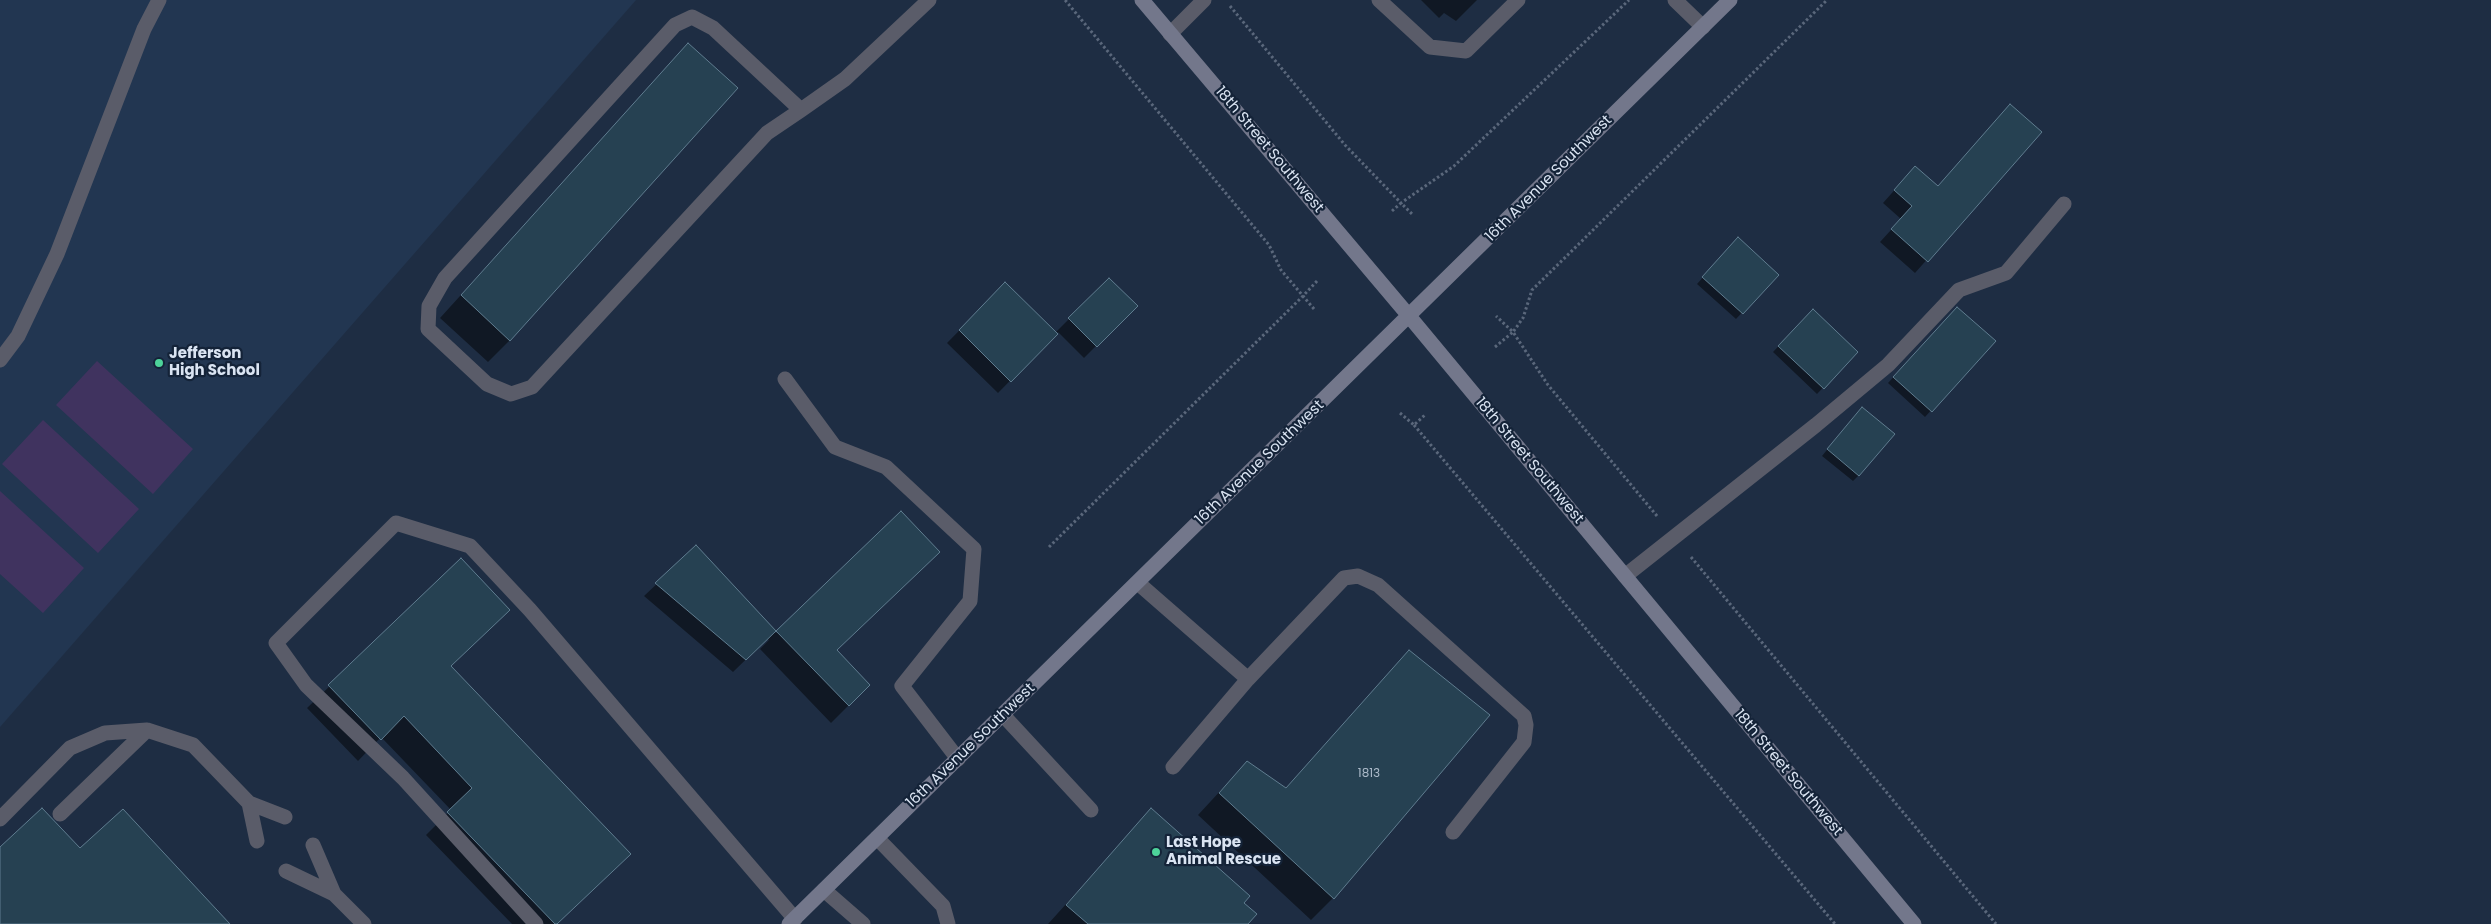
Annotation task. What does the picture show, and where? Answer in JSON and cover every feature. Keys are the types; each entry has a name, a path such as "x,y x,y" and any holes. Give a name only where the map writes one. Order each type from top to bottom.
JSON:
{"main road":[{"name":"18th Street Southwest","path":"1142,0 1409,316 1914,924"},
{"name":"16th Avenue Southwest","path":"792,921 1730,0"}],"lane":[{"path":"0,360 18,336 57,254 144,29 159,0"},
{"path":"801,110 713,28 692,17 675,25 445,278 429,306 428,329 487,384 510,394 532,387 767,133 801,110 845,79 929,0"},
{"path":"1170,34 1204,0"},
{"path":"1379,0 1430,47 1466,51 1518,0"},
{"path":"1675,0 1703,27"},
{"path":"1625,576 1888,365 1959,290 2006,273 2064,204"},
{"path":"785,379 835,447 886,467 974,549 970,601 902,686 958,759"},
{"path":"536,924 403,778 306,685 276,643 396,523 470,546 530,610 792,921"},
{"path":"1173,767 1248,680 1344,578 1358,576 1378,585 1524,716 1526,725 1524,742 1453,832"},
{"path":"1138,583 1248,680"},
{"path":"1003,715 1091,810"},
{"path":"60,814 146,730"},
{"path":"0,819 70,748 105,733 146,730 193,745 249,803 284,817"},
{"path":"249,803 257,841"},
{"path":"878,838 943,906 948,924"},
{"path":"313,844 334,894 355,921"},
{"path":"286,871 334,894"},
{"path":"824,890 863,924"}],"path":[{"path":"1065,0 1269,245 1281,270 1314,308"},
{"path":"1225,0 1345,144 1412,214"},
{"path":"1392,211 1454,166 1629,0"},
{"path":"1495,347 1513,332 1523,318 1532,290 1827,0"},
{"path":"1049,547 1318,280"},
{"path":"1496,316 1513,332 1548,385 1996,924"},
{"path":"1400,413 1414,425 1836,924"},
{"path":"1414,425 1426,414"}],"shaded area":[{"name":"Jefferson High School","path":"0,0 636,0 0,727"},
{"path":"97,361 193,449 153,494 56,405"},
{"path":"43,420 139,509 98,553 2,464"},
{"path":"0,491 84,568 43,613 0,574"}],"building":[{"path":"688,43 738,88 510,341 461,295"},
{"path":"2010,104 2042,132 1928,262 1891,229 1912,206 1894,190 1915,166 1938,186"},
{"path":"1738,237 1779,275 1743,314 1702,277"},
{"path":"1109,278 1138,306 1097,347 1068,318"},
{"path":"1005,282 1058,334 1011,382 959,330"},
{"path":"1957,307 1996,341 1932,412 1893,377"},
{"path":"1813,309 1858,352 1824,389 1778,346"},
{"path":"1862,407 1895,434 1859,476 1827,449"},
{"path":"901,511 940,552 837,650 870,685 849,706 776,631"},
{"path":"696,545 776,631 746,660 655,583"},
{"path":"461,558 510,610 451,666 631,854 557,924 447,812 472,788 404,716 381,740 328,685"},
{"path":"1409,650 1490,715 1334,899 1219,793 1247,761 1286,788"},
{"path":"42,808 80,848 123,809 230,924 0,924 0,847"},
{"name":"Last Hope Animal Rescue","path":"1151,808 1250,896 1244,903 1257,914 1248,924 1088,924 1066,905"}],"place":[{"name":"Jefferson High School","path":"159,363"},
{"name":"Last Hope Animal Rescue","path":"1156,852"}]}
